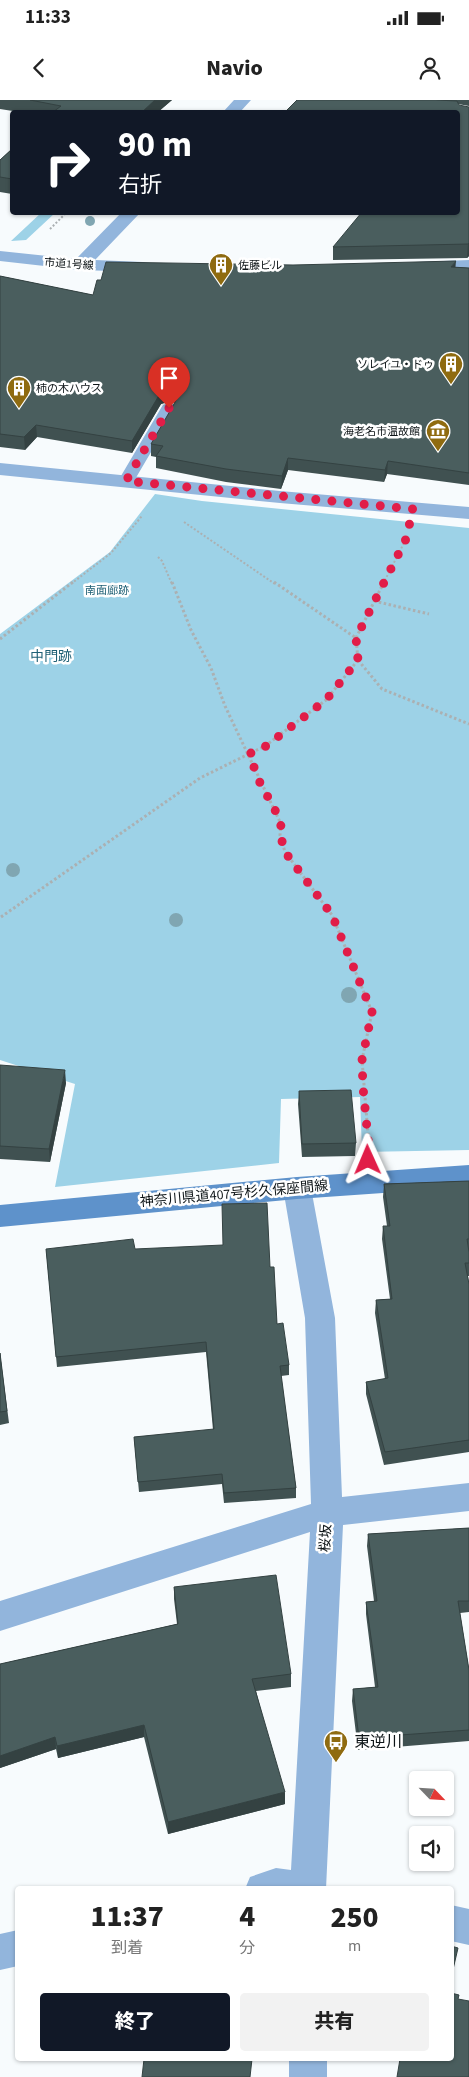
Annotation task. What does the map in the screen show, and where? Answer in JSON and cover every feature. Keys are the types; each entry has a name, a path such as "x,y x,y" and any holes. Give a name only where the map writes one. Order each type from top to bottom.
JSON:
{"main road":[{"name":"神奈川県道407号杉久保座間線","path":"0,1216 41,1210 297,1188 469,1176"}],"street":[{"path":"233,110 244,100"},
{"path":"80,265 129,215"},
{"name":"市道1号線","path":"0,256 80,265 164,268"},
{"path":"403,267 469,266"},
{"path":"0,469 469,513"},
{"name":"桜坂","path":"297,1188 320,1318 327,1513 308,1886"},
{"path":"0,1616 327,1513 469,1497"},
{"path":"454,1924 469,1927"},
{"path":"0,1952 15,1949"},
{"path":"308,2061 308,2077"}],"lane":[{"path":"126,481 169,408"}],"path":[{"path":"413,509 406,539 356,638 358,660 382,689 469,724"},
{"path":"0,639 111,553 143,515"},
{"path":"178,518 356,638"},
{"path":"158,557 162,561 191,630 211,668 225,706 249,754 262,788 272,803 281,824 280,834 285,852 332,915 372,1012 362,1060 369,1149"},
{"path":"374,601 429,614"},
{"path":"1,917 200,778 266,746 326,700 358,660"}],"green space":[{"path":"39,215 53,215 26,240 11,241"},
{"path":"155,494 202,501 469,528 469,1150 362,1152 360,1097 281,1099 279,1163 55,1187 75,1084 0,1060 0,634 110,552"}],"building":[{"path":"30,100 155,100 144,110 56,110 61,106"},
{"path":"297,100 436,100 457,101 459,105 469,107 469,243 333,247 360,215 460,215 460,110 287,110"},
{"path":"10,151 10,179 0,177 0,160"},
{"path":"456,261 451,267 469,268 469,473 388,461 385,470 288,458 282,476 226,469 156,456 163,446 151,444 178,397 176,392 169,389 161,392 132,441 36,425 24,437 0,434 0,276 93,295 97,280 101,280 106,262 293,265"},
{"path":"0,1065 65,1070 49,1149 0,1146"},
{"path":"351,1090 356,1143 302,1144 299,1091"},
{"path":"469,1181 469,1239 467,1239 469,1263 465,1263 469,1284 469,1440 385,1452 366,1382 388,1378 376,1300 392,1299 383,1226 390,1226 384,1184"},
{"path":"267,1203 270,1267 274,1267 277,1324 283,1323 289,1365 280,1366 296,1488 224,1493 222,1474 138,1482 134,1437 214,1429 206,1342 56,1357 46,1249 133,1239 135,1249 223,1245 222,1204"},
{"path":"0,1353 7,1411 0,1412"},
{"path":"469,1528 469,1601 458,1601 469,1670 469,1730 359,1738 353,1689 378,1687 366,1602 377,1601 368,1534"},
{"path":"276,1575 291,1674 252,1679 285,1792 168,1822 144,1725 57,1746 55,1737 0,1756 0,1664 178,1624 174,1587"},
{"path":"454,1947 458,1948 454,1965"},
{"path":"454,1994 459,1995 458,1999 469,2001 469,2077 397,2077 400,2061 454,2061"},
{"path":"144,2061 252,2061 250,2077 142,2077"}],"place":[{"name":"佐藤ビル","path":"221,286"},
{"name":"ソレイユ・ドゥ","path":"451,385"},
{"name":"柿の木ハウス","path":"19,409"},
{"name":"海老名市温故館","path":"438,452"},
{"name":"東逆川","path":"336,1763"}],"route":[{"path":"169,408 126,481 413,509 406,539 356,638 358,660 326,700 266,746 249,754 262,788 272,803 281,824 280,834 285,852 332,915 372,1012 362,1060 369,1149 368,1160"}],"park label":[{"name":"南面廊跡","path":"107,590"},
{"name":"中門跡","path":"51,657"}]}
